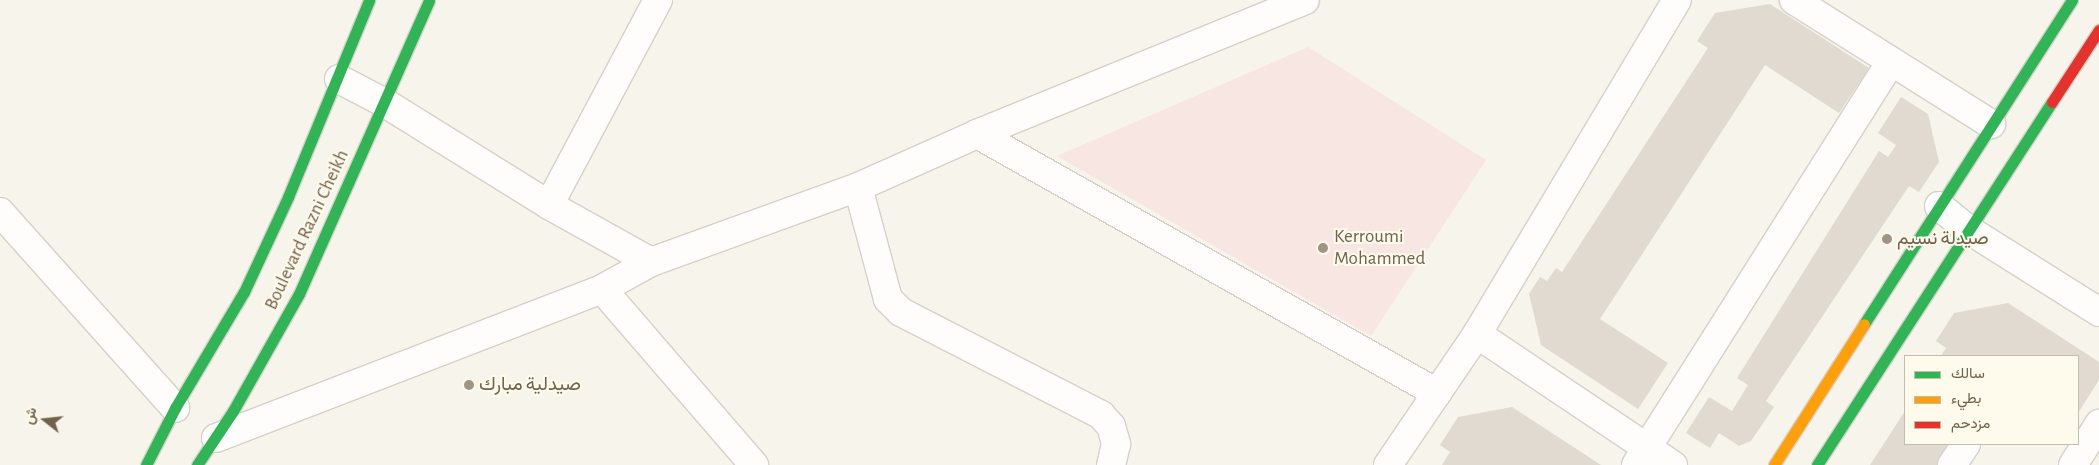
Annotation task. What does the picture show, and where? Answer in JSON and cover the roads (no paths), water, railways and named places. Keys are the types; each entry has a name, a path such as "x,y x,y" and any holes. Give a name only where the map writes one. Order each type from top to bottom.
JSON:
{"street":[{"name":"Boulevard Razni Cheikh","path":"198,465 216,438 299,294 429,0"},
{"path":"549,205 658,0"},
{"path":"216,438 602,289 651,262 858,187 977,134 1305,0"},
{"path":"1388,465 1477,334 1677,0"},
{"path":"1794,0 1990,124"},
{"path":"1774,465 1990,124 2072,0"},
{"name":"Boulevard Razni Cheikh","path":"146,465 175,408 244,292 339,79 362,4"},
{"path":"1817,465 2099,30"},
{"path":"1641,457 1892,62"},
{"path":"339,79 385,103 549,205 651,262"},
{"path":"977,134 1438,393"},
{"path":"858,187 888,299 901,312 1101,415 1111,426 1116,444 1110,465"},
{"path":"1939,206 1969,230 2099,312"},
{"path":"0,212 175,408"},
{"path":"602,289 754,465"},
{"path":"1477,334 1641,457 1673,465"},
{"path":"1952,465 1965,445"}],"place":[{"name":"صيدلة نسيم","path":"1887,239"},
{"name":"Kerroumi Mohammed","path":"1323,248"},
{"name":"صيدلية مبارك","path":"469,385"}]}
